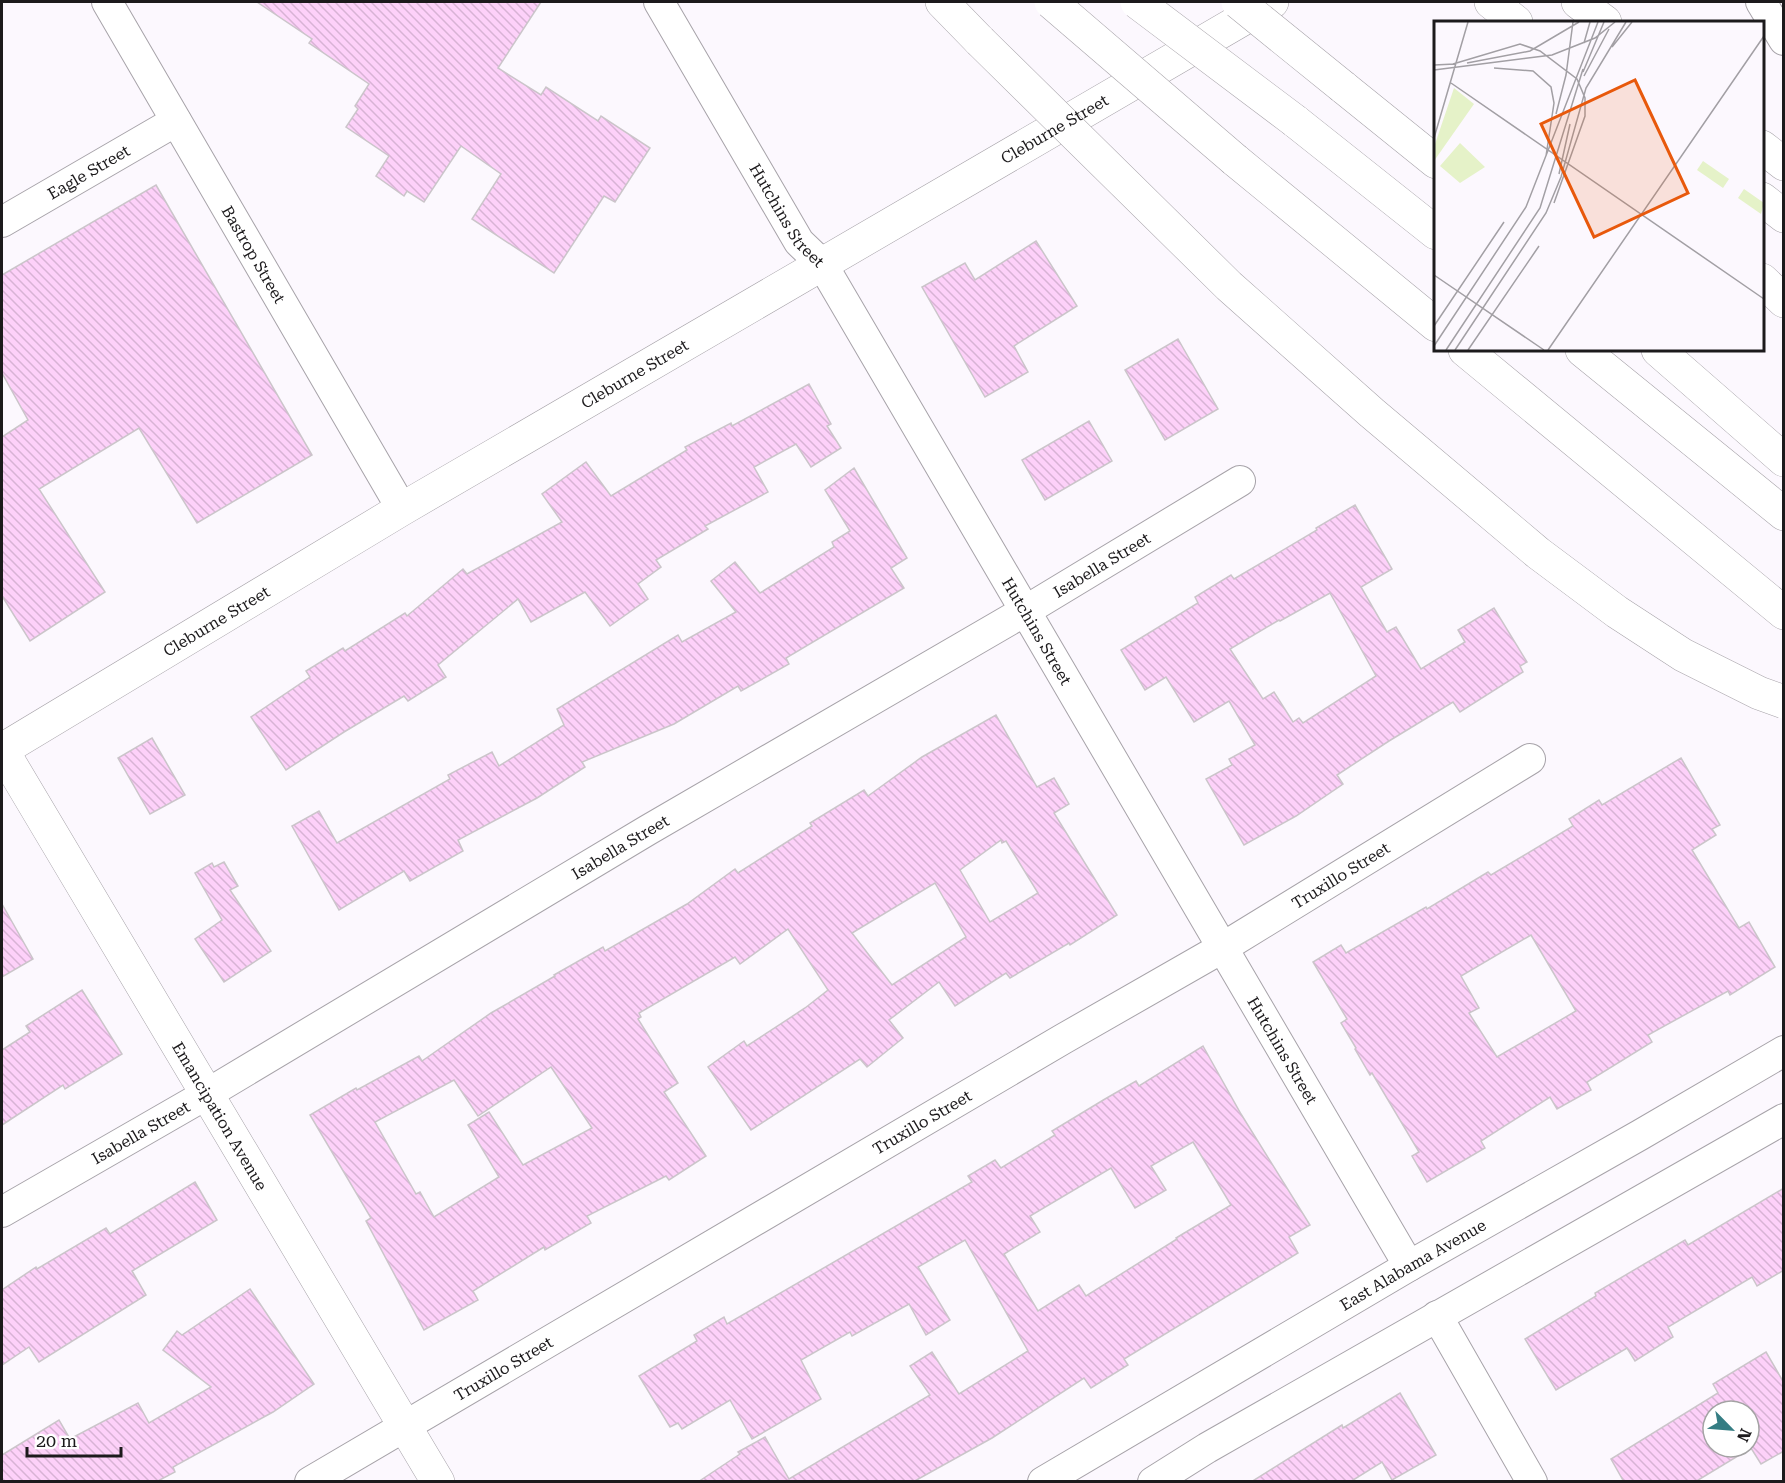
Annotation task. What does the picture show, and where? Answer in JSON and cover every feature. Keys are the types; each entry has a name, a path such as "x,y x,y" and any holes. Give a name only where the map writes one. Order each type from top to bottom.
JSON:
{"main road":[{"path":"942,2 1229,286 1372,413 1538,553 1617,612 1683,655 1759,693 1784,702"},
{"path":"1051,2 1235,160 1434,323"},
{"path":"1137,2 1295,121 1434,231"},
{"path":"1238,2 1434,160"},
{"name":"Cleburne Street","path":"2,750 402,508 1272,2"},
{"path":"1491,2 1515,21"},
{"path":"1578,2 1604,21"},
{"path":"1764,149 1784,164"},
{"path":"1764,201 1784,216"},
{"path":"1764,282 1784,301"},
{"path":"1466,351 1784,613"},
{"path":"1583,351 1784,514"},
{"path":"1659,351 1784,460"},
{"name":"Emancipation Avenue","path":"2,750 438,1482"}],"street":[{"name":"Bastrop Street","path":"107,2 402,508"},
{"name":"Hutchins Street","path":"659,2 800,242 822,264 1409,1266"},
{"path":"1761,2 1784,40"},
{"name":"Eagle Street","path":"2,222 176,121"},
{"name":"Isabella Street","path":"2,1212 207,1094 648,830 1024,611 1240,481"},
{"name":"Truxillo Street","path":"310,1482 1063,1039 1222,948 1530,759"},
{"name":"East Alabama Avenue","path":"1043,1482 1409,1266 1784,1051"},
{"path":"1153,1482 1207,1448 1784,1119"},
{"path":"1437,1316 1532,1482"}],"building":[{"path":"257,2 541,2 498,68 541,95 546,87 598,121 601,116 650,148 615,202 604,196 554,273 472,219 501,174 461,146 424,202 407,191 404,196 376,176 389,156 346,127 358,109 355,106 369,84 309,43 312,39"},
{"path":"156,185 312,455 197,523 139,428 39,489 105,592 30,641 2,596 2,437 28,420 2,373 2,275"},
{"path":"1036,241 1077,306 1014,346 1028,372 985,397 922,287 965,263 975,280"},
{"path":"1178,339 1218,409 1165,440 1125,370"},
{"path":"809,384 831,424 827,426 841,448 811,467 796,444 754,467 768,492 705,526 708,529 656,560 661,567 638,584 648,599 610,626 585,592 531,622 518,599 438,665 446,677 408,701 404,696 286,770 251,717 310,677 306,671 343,648 345,651 405,613 407,616 463,569 467,574 562,522 542,494 586,462 611,496 687,450 685,447 731,423 732,426"},
{"path":"1089,421 1112,461 1045,500 1022,460"},
{"path":"854,468 907,558 891,568 904,588 786,658 789,664 741,691 738,686 674,724 582,762 585,767 537,798 458,840 463,851 410,881 404,871 339,910 292,826 319,811 337,843 450,779 448,775 492,752 499,766 564,725 557,709 678,635 682,642 736,612 711,581 735,562 760,593 834,547 832,542 850,531 825,490"},
{"path":"1355,505 1392,569 1361,587 1387,632 1396,627 1421,669 1465,642 1458,630 1494,608 1527,662 1520,666 1523,672 1460,712 1453,702 1389,741 1337,775 1343,784 1296,816 1244,845 1206,779 1232,765 1229,759 1255,745 1229,701 1194,722 1166,677 1145,690 1121,650 1198,603 1195,597 1231,575 1234,579 1317,530 1316,528","holes":["1330,593 1376,676 1303,723 1299,718 1293,722 1274,692 1263,699 1230,649"]},
{"path":"996,715 1037,787 1054,778 1069,804 1054,813 1117,915 1070,945 1069,943 1010,978 1006,973 955,1006 939,982 889,1020 903,1038 867,1067 860,1059 751,1130 708,1067 744,1041 747,1046 828,990 788,929 740,964 735,957 639,1013 641,1017 638,1019 678,1083 664,1092 706,1156 669,1180 666,1176 587,1216 591,1223 545,1250 544,1247 473,1291 478,1300 424,1330 366,1221 371,1218 310,1115 356,1088 357,1090 419,1056 422,1061 491,1013 554,975 603,947 605,951 687,904 735,869 738,873 812,826 810,823 864,790 868,796 922,757","holes":["1001,840 1002,843 1006,841 1038,893 990,922 960,870","935,883 966,937 892,985 852,933","551,1067 592,1128 523,1165 489,1112 468,1125 499,1177 434,1217 420,1192 416,1194 375,1122 454,1080 478,1116"]},
{"path":"152,738 185,795 150,814 118,758"},
{"path":"1681,758 1720,825 1712,829 1716,835 1692,850 1739,928 1749,922 1775,967 1730,995 1728,991 1648,1035 1652,1042 1587,1082 1591,1090 1557,1109 1550,1097 1481,1141 1485,1148 1427,1182 1412,1156 1419,1152 1355,1049 1341,1023 1347,1019 1313,962 1341,945 1346,953 1426,907 1427,909 1488,872 1491,875 1573,826 1569,819 1599,800 1602,805","holes":["1531,935 1576,1011 1497,1057 1469,1013 1479,1008 1461,976"]},
{"path":"224,862 238,886 230,890 271,951 224,982 195,939 222,920 195,873 212,863 214,867"},
{"path":"2,904 33,959 2,977"},
{"path":"82,990 122,1054 65,1089 63,1085 2,1125 2,1050 30,1032 26,1026"},
{"path":"1203,1046 1241,1114 1310,1225 1289,1237 1298,1253 1124,1359 1128,1365 1091,1388 1084,1378 992,1438 913,1482 698,1482 740,1454 738,1452 765,1437 789,1479 930,1395 910,1366 932,1352 959,1394 1028,1351 965,1240 918,1267 950,1320 926,1335 909,1304 852,1336 850,1332 801,1360 821,1399 752,1439 730,1400 682,1429 678,1423 670,1427 639,1376 697,1341 694,1335 724,1317 727,1324 972,1182 968,1176 995,1160 1001,1168 1055,1135 1052,1131 1105,1099 1136,1081 1139,1086","holes":["1193,1142 1231,1205 1086,1296 1079,1285 1038,1311 1004,1254 1040,1232 1030,1216 1111,1168 1135,1208 1166,1190 1151,1166"]},
{"path":"195,1182 217,1220 132,1271 146,1295 39,1362 29,1347 2,1365 2,1290 36,1267 37,1269 106,1228 110,1234"},
{"path":"1784,1188 1784,1270 1757,1286 1752,1277 1668,1327 1673,1337 1635,1361 1627,1348 1556,1390 1525,1339 1596,1296 1595,1293 1685,1240 1688,1245"},
{"path":"250,1289 314,1384 273,1412 173,1467 175,1472 156,1482 2,1482 2,1455 59,1420 70,1439 138,1403 149,1423 211,1387 163,1350 177,1331 182,1335"},
{"path":"1766,1352 1784,1383 1784,1451 1761,1464 1758,1459 1761,1459 1761,1399 1708,1399 1718,1393 1713,1384"},
{"path":"1400,1393 1436,1455 1392,1480 1382,1462 1350,1482 1251,1482 1342,1425 1343,1428"},
{"path":"1701,1403 1701,1459 1733,1459 1695,1482 1624,1482 1611,1459"}]}
